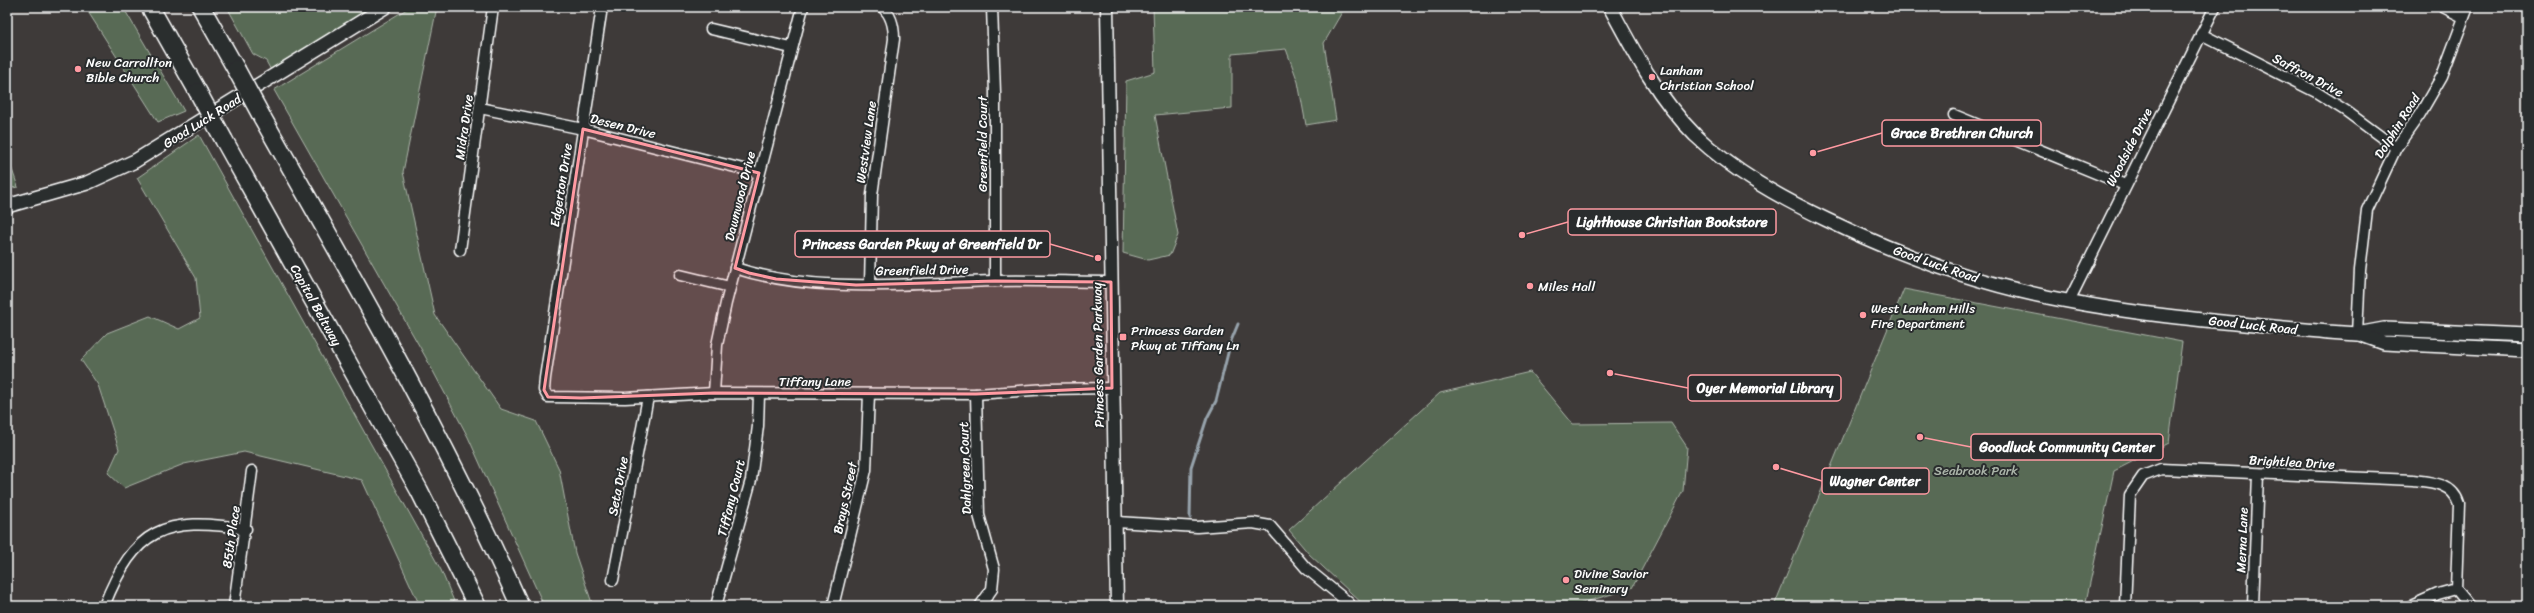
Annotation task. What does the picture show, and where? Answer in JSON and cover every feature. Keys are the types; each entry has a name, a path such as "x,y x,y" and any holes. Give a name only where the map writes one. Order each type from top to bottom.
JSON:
{"highway":[{"name":"Capital Beltway","path":"150,7 419,490 477,606"},
{"path":"201,7 418,396 458,473 520,606"}],"main road":[{"name":"Good Luck Road","path":"7,206 87,183 136,161 385,7"},
{"name":"Good Luck Road","path":"1610,7 1639,60 1667,103 1712,150 1751,180 1814,214 1903,254 1977,279 2069,300 2180,318 2357,334 2384,343 2527,350"},
{"name":"Good Luck Road","path":"2357,334 2384,329 2527,335"}],"street":[{"name":"Midra Drive","path":"460,250 494,7"},
{"name":"Edgerton Drive","path":"546,367 602,7"},
{"name":"Dawnwood Drive","path":"714,393 717,345 730,287 791,48 803,7"},
{"name":"Westview Lane","path":"870,285 872,195 894,40 894,28 888,14 882,7"},
{"name":"Greenfield Court","path":"992,7 995,93 995,281"},
{"name":"Princess Garden Parkway","path":"1106,7 1112,388 1117,522 1117,606"},
{"name":"Woodside Drive","path":"2069,300 2215,7"},
{"path":"2443,7 2464,17"},
{"name":"Dolphin Road","path":"2357,334 2364,223 2373,194 2396,148 2409,131 2432,94 2468,7"},
{"path":"711,29 791,48"},
{"name":"Saffron Drive","path":"2201,34 2316,92 2346,111 2396,148"},
{"name":"Desen Drive","path":"480,108 583,129 759,173"},
{"path":"1954,115 2125,185"},
{"name":"Greenfield Drive","path":"735,268 776,279 814,283 870,285 995,281 1111,282"},
{"path":"680,275 730,287"},
{"name":"Tiffany Lane","path":"546,367 544,390 548,397 648,397 714,393 976,394 1047,389 1112,388"},
{"name":"Tiffany Court","path":"716,606 751,480 758,426 759,394"},
{"name":"Brays Street","path":"833,606 866,470 869,394"},
{"name":"Dahlgreen Court","path":"976,394 979,515 994,569 992,588 980,606"},
{"name":"Seta Drive","path":"613,580 648,397"},
{"name":"Brightlea Drive","path":"2125,606 2130,496 2138,480 2148,472 2161,469 2413,480 2446,486 2453,492 2459,504 2456,589"},
{"name":"85th Place","path":"234,606 246,529 252,471"},
{"name":"Merna Lane","path":"2253,606 2258,474"},
{"path":"1117,522 1197,527 1253,523 1270,526 1306,568 1349,603"},
{"path":"104,606 124,561 139,546 160,532 188,523 246,529"},
{"path":"2411,606 2438,594 2456,589 2470,606"}],"highlighted area":[{"path":"583,129 759,173 735,268 749,273 776,279 856,285 995,281 1111,282 1112,388 976,394 714,393 581,398 548,397 544,390"}],"green space":[{"path":"85,7 123,7 184,111 158,122"},
{"path":"227,7 385,7 274,76 266,61 253,54"},
{"path":"410,7 437,7 403,172 435,315 501,409 536,421 559,469 575,553 593,606 544,606 468,437 425,356 274,90"},
{"path":"1153,7 1345,7 1324,43 1336,120 1306,125 1298,82 1286,49 1232,54 1232,108 1155,115 1178,235 1170,255 1148,260 1123,253 1126,81 1155,72"},
{"path":"199,135 441,570 456,606 420,606 362,480 244,452 184,464 124,488 108,473 119,449 98,385 81,360 107,333 150,316 179,329 200,318 196,278 137,178"},
{"path":"7,155 18,187 7,189"},
{"name":"Seabrook Park","path":"1904,289 2182,342 2169,443 2114,471 2085,606 1774,606"},
{"path":"1530,372 1573,424 1671,423 1687,447 1683,491 1632,588 1572,606 1365,606 1309,554 1289,530 1440,393"}],"waterway":[{"path":"1190,518 1191,467 1207,418 1216,401 1231,341 1238,324"}],"place":[{"name":"New Carrollton Bible Church","path":"78,69"},
{"name":"Lanham Christian School","path":"1652,77"},
{"name":"Grace Brethren Church","path":"1813,153"},
{"name":"Lighthouse Christian Bookstore","path":"1522,235"},
{"name":"Princess Garden Pkwy at Greenfield Dr","path":"1098,258"},
{"name":"Miles Hall","path":"1530,286"},
{"name":"West Lanham Hills Fire Department","path":"1863,315"},
{"name":"Princess Garden Pkwy at Tiffany Ln","path":"1123,337"},
{"name":"Oyer Memorial Library","path":"1610,373"},
{"name":"Goodluck Community Center","path":"1920,437"},
{"name":"Wagner Center","path":"1776,467"},
{"name":"Divine Savior Seminary","path":"1566,580"}]}
